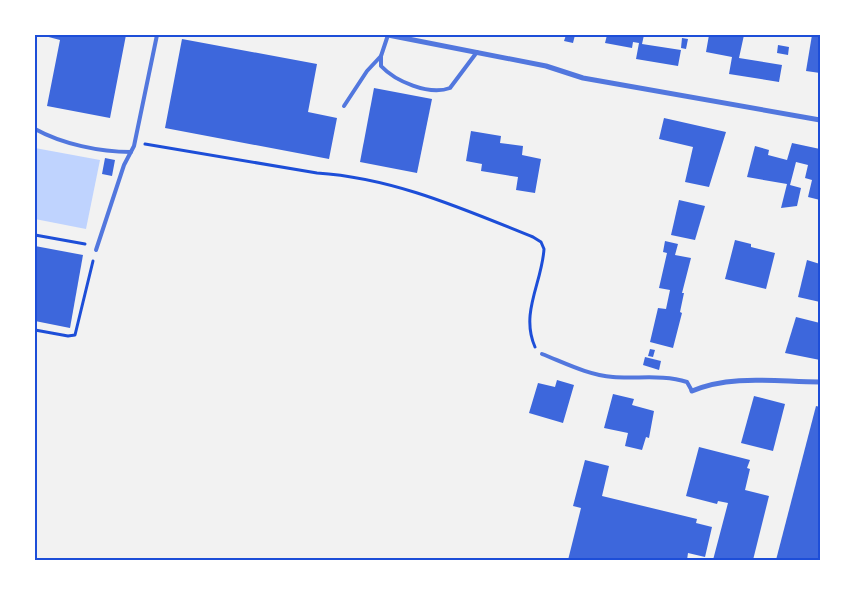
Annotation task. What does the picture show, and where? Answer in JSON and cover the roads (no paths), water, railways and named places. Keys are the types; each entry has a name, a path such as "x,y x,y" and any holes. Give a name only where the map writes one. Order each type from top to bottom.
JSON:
{"street":[{"path":"388,35 546,66 583,78 820,120"},
{"path":"692,391 708,384 726,381 820,382"}],"lane":[{"path":"96,250 119,178 136,142 157,35"},
{"path":"388,35 381,56 381,66 389,74 433,91 450,88 477,52"},
{"path":"344,106 367,71 381,56"},
{"path":"35,129 65,141 115,151 132,152"},
{"path":"542,354 588,372 612,377 676,378 687,382 692,391"}],"water":[{"path":"35,148 100,160 86,229 35,219"}]}
